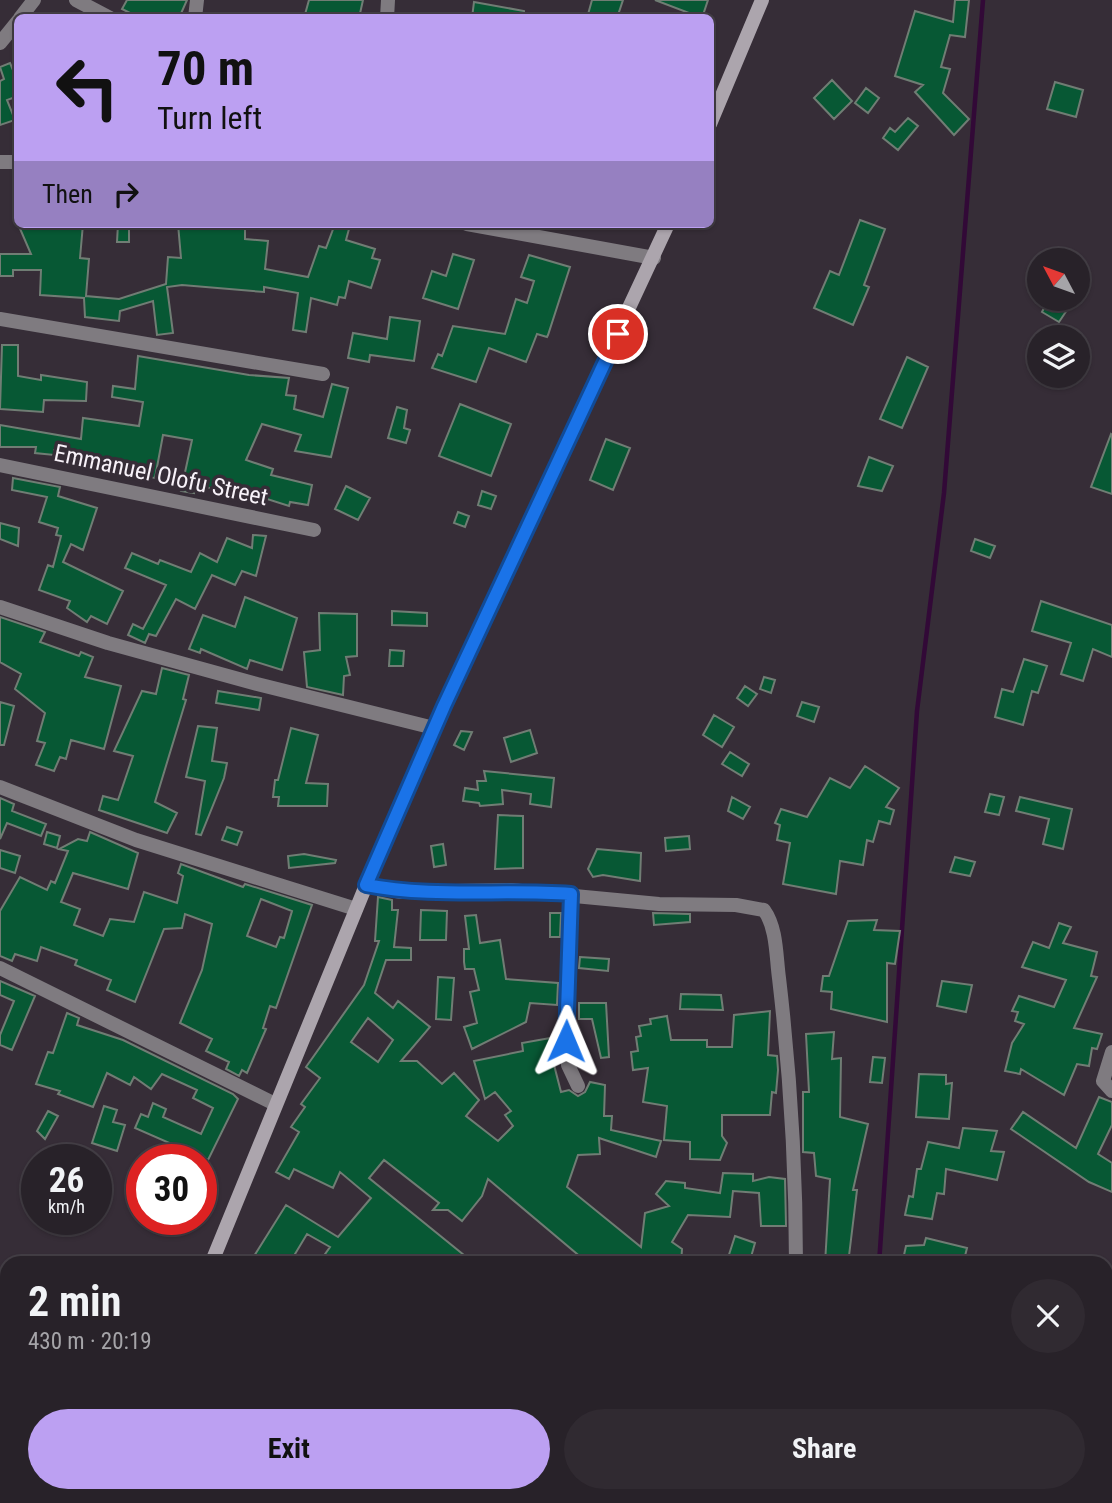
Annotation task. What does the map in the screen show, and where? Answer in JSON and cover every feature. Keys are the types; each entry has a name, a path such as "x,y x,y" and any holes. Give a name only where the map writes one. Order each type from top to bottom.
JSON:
{"street":[{"path":"23,14 34,0"},
{"path":"76,0 102,14"},
{"path":"714,114 762,0"},
{"path":"0,43 14,25"},
{"path":"489,228 654,258"},
{"path":"214,1256 356,909 434,728 666,228"},
{"path":"0,319 323,374"},
{"name":"Emmanuel Olofu Street","path":"0,464 314,530"},
{"path":"0,607 108,643 245,681 434,728"},
{"path":"0,787 136,840 356,909"},
{"path":"366,885 412,892 511,890 659,904 757,907 767,915 774,935 783,1015 796,1256"},
{"path":"571,894 566,1041 568,1065 578,1086"},
{"path":"0,968 275,1104"},
{"path":"1112,1052 1103,1082 1112,1091"}],"building":[{"path":"127,0 187,0 181,14 132,14 122,9"},
{"path":"309,0 363,0 360,14 305,14"},
{"path":"592,0 623,0 618,14 588,14"},
{"path":"655,0 708,0 703,14 692,14"},
{"path":"955,0 969,0 965,37 950,35 941,67 950,69 943,93 969,119 954,135 915,92 923,85 895,76 915,11 953,22"},
{"path":"474,2 524,11 524,14 472,14"},
{"path":"10,63 14,72 14,97 7,100 14,120 0,125 0,81 4,79 0,67"},
{"path":"832,80 852,101 834,119 814,98"},
{"path":"1055,82 1083,90 1076,117 1047,109"},
{"path":"866,88 879,98 868,113 855,103"},
{"path":"908,118 918,126 898,150 883,138 890,128 895,132"},
{"path":"860,220 885,229 864,285 869,287 853,325 814,308 830,271 839,275"},
{"path":"20,228 83,228 80,258 89,259 86,296 119,299 166,284 168,257 181,258 178,228 245,228 245,239 268,241 265,269 308,277 319,246 326,248 334,228 349,229 346,240 375,249 372,258 380,260 371,288 349,281 345,298 339,297 337,305 311,298 306,332 293,330 298,293 264,287 264,292 182,285 167,287 173,333 157,335 153,301 120,311 119,321 85,317 84,298 40,295 41,270 13,270 13,276 0,276 0,254 31,254"},
{"path":"118,228 129,228 129,242 117,242"},
{"path":"453,254 474,260 458,309 423,298 432,271 446,276"},
{"path":"529,255 570,267 548,335 537,334 526,362 489,348 476,382 432,368 438,354 442,356 453,326 505,334 516,299 527,303 534,281 521,277"},
{"path":"1042,312 1066,312 1059,322"},
{"path":"390,317 420,321 414,361 370,355 369,362 348,358 353,333 387,339"},
{"path":"2,345 18,345 18,376 41,380 41,375 87,382 86,401 44,400 43,412 0,409"},
{"path":"138,356 249,375 289,378 286,395 296,396 294,409 323,417 332,384 348,388 331,457 295,451 301,435 262,424 246,460 273,469 271,475 312,485 308,505 290,502 289,506 261,497 259,504 243,499 244,495 195,485 194,493 181,491 192,440 163,435 155,478 108,472 109,466 78,463 80,453 54,450 54,455 35,453 36,447 0,447 0,425 81,439 83,418 139,426 143,402 112,397 113,386 135,389"},
{"path":"907,357 928,367 902,428 880,419"},
{"path":"460,404 511,424 491,476 439,456"},
{"path":"397,407 407,410 404,428 410,430 406,443 388,438"},
{"path":"1112,435 1112,494 1091,487"},
{"path":"606,439 630,448 613,490 590,480"},
{"path":"869,457 893,466 882,491 858,486"},
{"path":"13,478 60,487 58,496 97,508 83,550 71,544 63,562 123,591 107,624 91,616 87,622 67,608 70,601 39,590 48,565 53,567 61,536 56,535 58,528 39,522 47,497 12,490"},
{"path":"346,486 370,498 358,520 335,509"},
{"path":"482,491 496,496 491,509 478,505"},
{"path":"458,512 469,516 465,527 454,523"},
{"path":"0,523 19,528 18,546 0,539"},
{"path":"253,535 266,536 256,576 242,571 235,585 212,575 195,609 176,599 156,636 149,634 145,643 128,635 133,624 143,629 166,585 125,568 132,553 158,564 160,560 191,572 200,553 217,562 227,538 252,548"},
{"path":"975,539 995,546 990,558 971,551"},
{"path":"245,597 297,618 282,670 250,660 247,669 201,649 200,653 189,649 203,615 235,627"},
{"path":"1041,601 1112,625 1112,657 1093,649 1083,681 1061,674 1071,643 1032,631"},
{"path":"392,611 427,613 427,626 392,625"},
{"path":"319,613 357,614 357,656 346,657 350,675 344,676 343,695 307,687 304,652 320,650"},
{"path":"0,617 45,632 40,642 79,656 81,652 93,657 85,677 121,686 104,749 71,740 66,759 60,757 54,771 36,765 45,743 37,741 45,713 15,689 21,674 0,662"},
{"path":"390,650 404,651 403,666 389,666"},
{"path":"1024,659 1047,666 1038,693 1032,691 1023,725 995,717 1002,689 1013,692"},
{"path":"162,668 189,675 183,699 186,700 155,802 177,813 167,833 99,810 103,796 118,800 133,756 114,751 142,691 156,694"},
{"path":"764,677 775,680 771,693 760,689"},
{"path":"745,686 757,694 748,706 737,698"},
{"path":"218,691 261,698 259,710 216,703"},
{"path":"0,702 14,706 4,745 0,745"},
{"path":"802,702 819,707 814,722 797,716"},
{"path":"714,715 734,727 722,747 703,735"},
{"path":"198,726 217,728 212,761 227,763 224,778 201,835 196,834 205,781 186,777"},
{"path":"291,728 318,735 306,783 328,784 327,806 278,806 279,797 273,797 275,780 278,780"},
{"path":"530,730 537,753 511,762 504,738"},
{"path":"461,731 472,732 464,750 454,745"},
{"path":"730,752 749,764 742,776 722,764"},
{"path":"865,766 899,788 886,807 894,810 890,824 879,821 873,842 867,840 863,865 840,861 836,894 783,884 790,843 777,840 780,825 775,823 781,809 807,817 830,778 850,788"},
{"path":"484,771 554,778 551,807 530,804 531,794 502,790 503,804 480,806 479,803 463,801 465,788 478,790 477,781 486,781"},
{"path":"990,794 1004,797 999,815 985,812"},
{"path":"732,797 750,807 743,819 728,811"},
{"path":"1020,797 1072,809 1063,849 1043,844 1049,819 1016,811"},
{"path":"0,798 14,804 12,811 46,824 41,836 7,823 0,839"},
{"path":"498,815 523,816 523,868 495,869"},
{"path":"227,827 242,832 237,845 222,840"},
{"path":"47,832 60,836 57,848 44,844"},
{"path":"90,832 138,853 128,889 73,873 61,902 80,909 74,925 103,936 110,919 134,922 144,892 177,903 183,876 178,873 181,864 243,887 245,884 312,905 276,1008 270,1006 263,1028 266,1029 247,1073 242,1070 239,1076 226,1069 229,1062 206,1051 212,1039 180,1023 202,970 212,924 185,914 182,928 164,929 135,1002 107,990 111,980 75,965 77,960 41,947 37,961 15,954 12,961 0,956 0,911 20,877 47,890 51,881 55,883 68,851 59,849 78,839 87,841","holes":["261,899 292,911 284,938 280,937 276,947 247,936"]},
{"path":"689,836 690,849 666,851 665,838"},
{"path":"443,844 446,865 434,867 431,846"},
{"path":"597,849 641,853 640,881 603,875 593,877 588,869"},
{"path":"0,850 20,856 15,873 0,868"},
{"path":"304,854 336,860 335,863 289,868 288,856"},
{"path":"955,857 975,862 970,876 950,872"},
{"path":"378,897 392,900 392,910 398,910 394,947 411,948 411,960 386,960 375,993 393,1008 398,1001 430,1027 401,1061 417,1061 442,1084 454,1073 479,1100 466,1116 498,1141 513,1126 505,1115 511,1111 495,1092 485,1099 474,1061 523,1051 522,1043 556,1037 558,1060 553,1061 561,1092 569,1090 578,1096 585,1092 590,1082 605,1085 604,1116 612,1116 611,1130 661,1141 656,1157 599,1138 600,1154 578,1155 567,1187 641,1247 645,1213 669,1206 656,1194 666,1181 685,1183 685,1188 720,1193 723,1173 753,1174 753,1181 769,1177 785,1179 786,1226 761,1226 759,1193 733,1191 730,1217 688,1215 672,1242 682,1249 682,1256 579,1256 488,1179 482,1196 462,1221 448,1210 433,1210 439,1203 384,1160 369,1178 465,1256 324,1256 330,1247 307,1234 294,1256 254,1256 286,1205 338,1237 371,1198 340,1172 333,1188 294,1169 289,1179 276,1172 299,1132 291,1127 305,1107 301,1104 320,1078 306,1067 364,985 379,941 375,941","holes":["368,1018 393,1040 378,1062 351,1042"]},
{"path":"421,910 447,911 446,940 420,940"},
{"path":"550,913 561,913 560,937 550,937"},
{"path":"653,913 690,914 690,922 654,925"},
{"path":"476,915 480,943 500,940 506,979 558,983 557,1005 530,1003 526,1022 472,1049 464,1027 477,1023 470,992 479,990 474,969 465,969 464,949 469,949 465,916"},
{"path":"877,920 874,930 900,931 895,964 887,963 887,1022 831,1009 832,992 821,991 823,976 829,976 848,921"},
{"path":"1059,923 1071,927 1063,943 1097,952 1091,976 1097,977 1074,1028 1102,1034 1097,1049 1092,1048 1089,1066 1077,1064 1064,1095 1021,1069 1020,1074 1005,1071 1012,1043 1024,1024 1015,1021 1018,1012 1012,1011 1019,996 1054,1007 1066,980 1022,967 1033,942 1049,948"},
{"path":"580,957 609,959 608,971 579,968"},
{"path":"438,977 454,978 451,1020 436,1019"},
{"path":"0,981 35,996 12,1050 0,1045 0,1035 14,1001 0,995"},
{"path":"942,981 972,985 966,1012 937,1006"},
{"path":"681,994 721,995 723,1010 680,1009"},
{"path":"579,1003 606,1003 609,1057 601,1058 592,1019 579,1019"},
{"path":"770,1011 768,1055 777,1056 778,1070 770,1115 722,1115 722,1136 727,1143 720,1160 690,1159 690,1142 664,1140 667,1106 643,1102 648,1068 633,1070 631,1052 638,1051 636,1037 641,1036 639,1026 651,1024 650,1019 667,1016 671,1040 707,1040 707,1047 732,1047 734,1015"},
{"path":"67,1013 79,1018 77,1025 123,1040 233,1094 238,1099 216,1144 172,1144 135,1128 141,1114 148,1117 153,1103 166,1109 163,1117 201,1134 213,1108 193,1098 197,1090 162,1074 151,1089 134,1077 130,1085 107,1073 93,1107 58,1094 60,1091 36,1084 48,1052 53,1053"},
{"path":"834,1032 832,1059 841,1058 840,1117 868,1124 853,1190 857,1190 849,1256 825,1256 830,1179 816,1176 814,1153 803,1152 803,1092 809,1092 806,1034"},
{"path":"873,1057 885,1058 882,1083 870,1082"},
{"path":"919,1074 946,1075 946,1084 952,1083 949,1119 916,1117"},
{"path":"1099,1097 1112,1102 1112,1125 1098,1154 1112,1163 1112,1192 1089,1182 1011,1129 1023,1112 1076,1148"},
{"path":"104,1106 117,1110 113,1122 125,1125 117,1151 112,1149 112,1144 92,1143"},
{"path":"48,1111 58,1116 45,1139 37,1131"},
{"path":"963,1128 997,1131 991,1151 1004,1152 997,1180 946,1169 944,1194 937,1193 932,1219 905,1215 909,1196 913,1197 917,1169 921,1169 928,1142 959,1148"},
{"path":"735,1236 755,1243 751,1256 729,1256"},
{"path":"926,1238 967,1248 965,1256 904,1256 906,1246 924,1245"}],"waterway":[{"path":"880,1256 917,711 944,493 983,0"}],"route":[{"path":"566,1041 571,894 511,890 400,892 366,885 444,706 618,334"}]}
